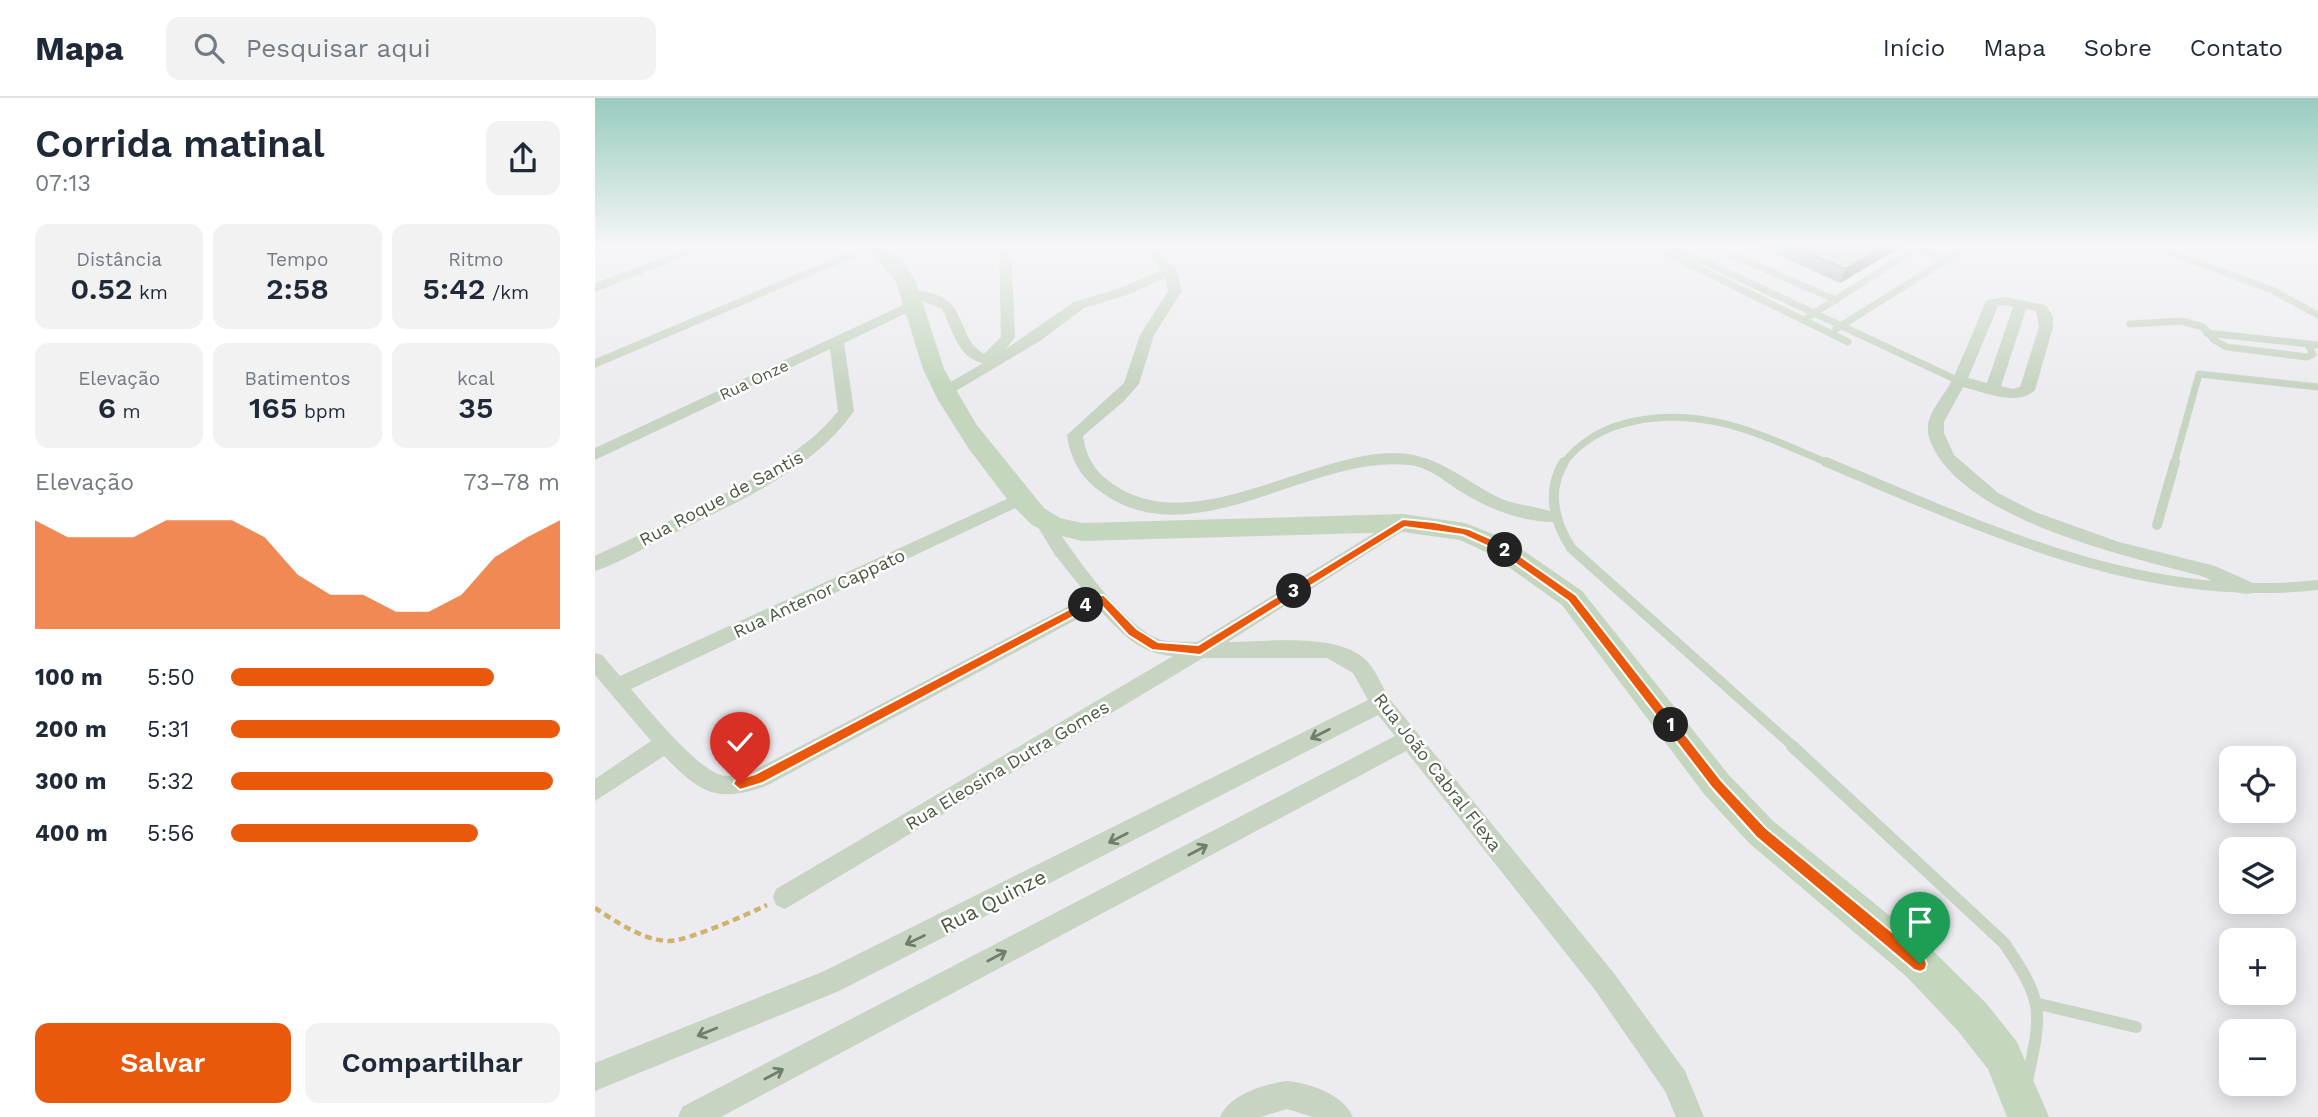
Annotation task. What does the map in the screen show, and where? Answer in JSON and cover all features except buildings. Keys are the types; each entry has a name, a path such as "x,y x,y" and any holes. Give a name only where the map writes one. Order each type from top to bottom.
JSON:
{"main road":[{"path":"910,294 927,353 961,422 1020,499 1042,519 1055,526 1082,532 1403,523 1465,532 1488,542 1510,554 1572,598 1716,784 1761,832 1920,964 1972,1017 2003,1056 2025,1109"}],"street":[{"path":"595,363 761,294"},
{"path":"913,299 927,296 948,306 962,341 973,356 980,358 993,355 1007,337 1006,294"},
{"path":"944,392 1035,338 1079,305 1117,294"},
{"path":"1173,294 1143,345 1132,382 1122,394 1084,423 1075,435 1076,450 1086,470 1119,499 1154,509 1177,510 1231,498 1348,464 1392,458 1426,461 1501,506 1524,515 1553,516"},
{"name":"Rua Onze","path":"595,455 836,341 913,299"},
{"path":"1959,381 2021,394 2031,384 2046,317 2039,306 2000,301 1992,303 1959,381 1935,422 1936,433 1947,458 1992,497 2029,516 2103,543 2208,571 2246,588"},
{"path":"1993,389 2021,303"},
{"name":"Rua Roque de Santis","path":"595,564 764,478 813,449 829,435 842,421 846,411 836,341"},
{"name":"Rua Antenor Cappato","path":"617,686 1020,499"},
{"name":"Rua João Cabral Flexa","path":"1042,519 1061,550 1100,598 1132,632 1156,647 1200,650 1329,650 1360,667 1381,703 1604,981 1675,1080 1691,1117"},
{"name":"Rua Eleosina Dutra Gomes","path":"785,897 1200,650 1403,523"},
{"path":"595,661 666,743 709,781 722,786 758,779 1100,598"},
{"name":"Rua Quinze","path":"595,1077 830,982 1381,703"},
{"path":"692,1117 1409,739"},
{"path":"595,791 666,743"},
{"path":"1234,1117 1282,1093 1312,1099 1339,1117"}],"lane":[{"path":"1749,294 1848,342"},
{"path":"1770,294 1959,381"},
{"path":"1821,294 1836,300"},
{"path":"1804,321 1811,313 1846,294"},
{"path":"1830,333 1892,294"},
{"path":"2279,294 2318,315"},
{"path":"2130,324 2181,321 2203,327 2206,333 2227,347 2307,357 2313,354 2308,344"},
{"path":"2206,333 2318,345"},
{"path":"2157,525 2199,374 2318,387"},
{"path":"2025,1109 2039,1030 2039,1004 2031,981 2004,943 1772,727 1571,548 1553,516 1554,479 1565,459 1588,439 1612,426 1641,419 1672,416 1706,418 1780,443 2079,562 2132,576 2196,587 2279,591 2318,585"},
{"path":"2039,1004 2136,1027"}],"path":[{"path":"595,908 628,929 670,941 732,922 785,897"}],"route":[{"path":"740,784 758,779 1100,598 1132,632 1156,647 1200,650 1403,523 1434,525 1465,532 1499,547 1572,598 1716,784 1761,832 1920,964"}]}
